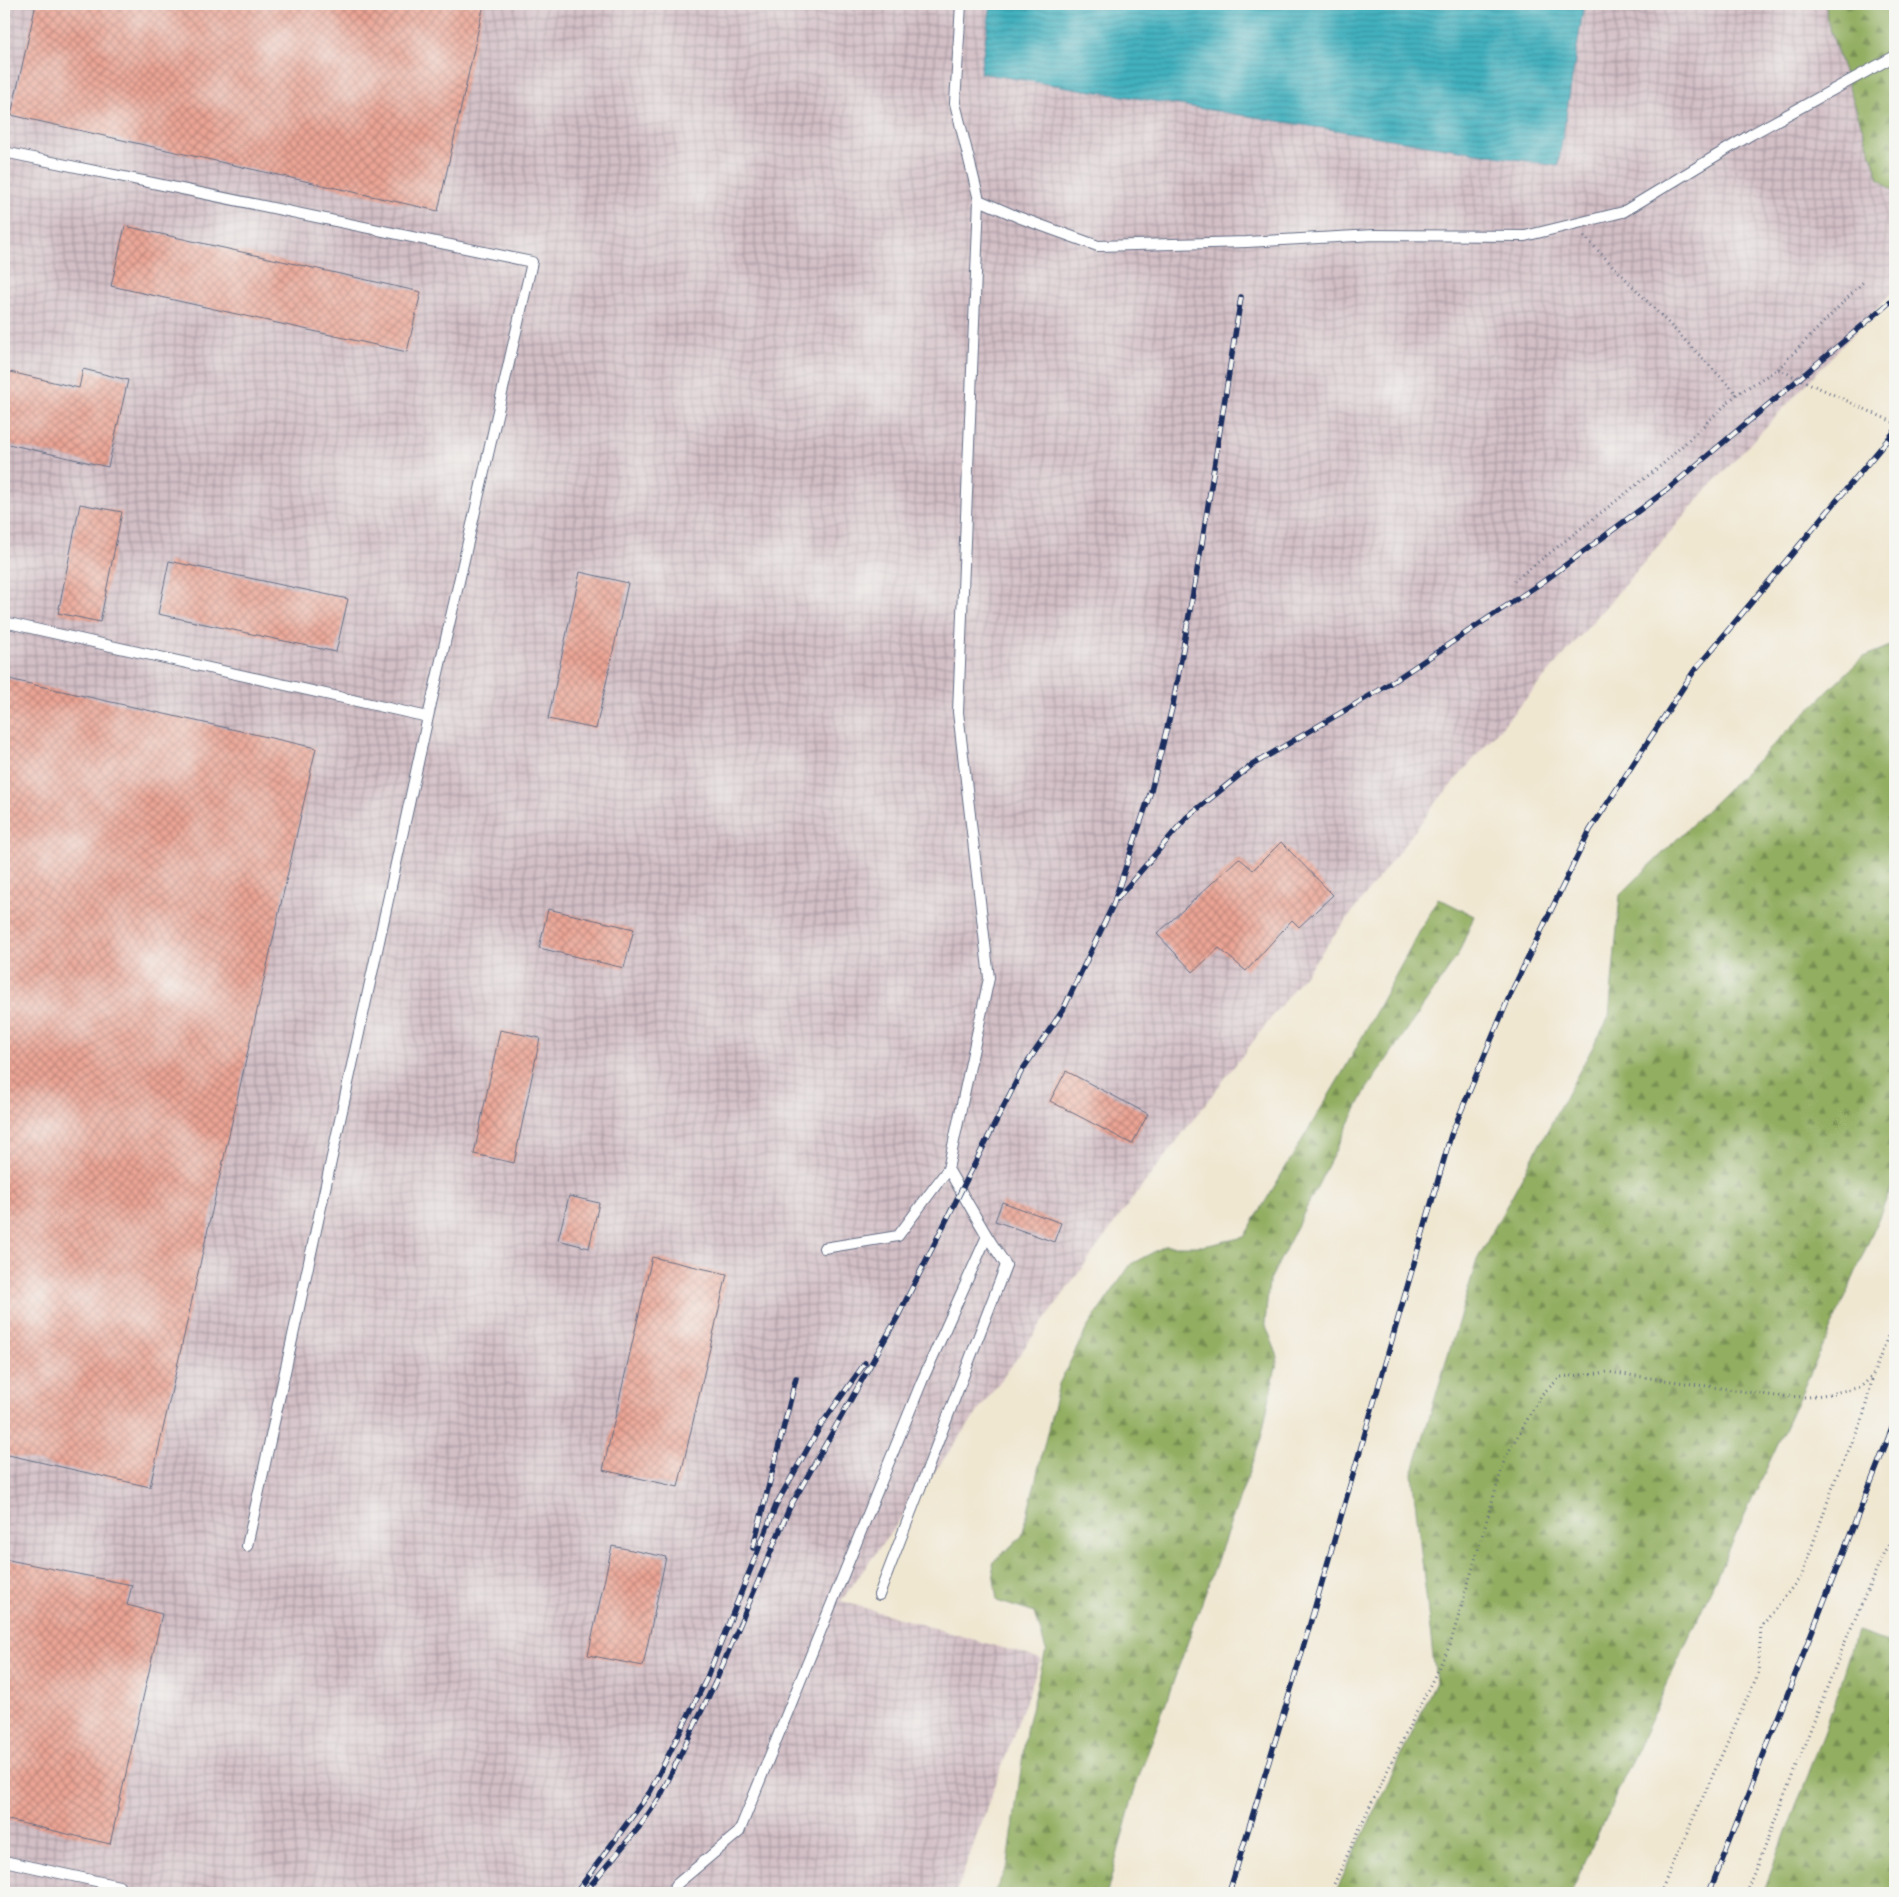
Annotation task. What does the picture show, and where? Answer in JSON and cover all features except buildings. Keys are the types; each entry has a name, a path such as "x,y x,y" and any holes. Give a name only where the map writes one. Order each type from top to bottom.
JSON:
{"lane":[{"path":"824,1248 898,1236 948,1169 989,978 958,712 979,200 955,102 961,4"},
{"path":"979,200 1018,217 1098,246 1247,242 1374,235 1525,236 1623,212 1752,134 1895,56"},
{"path":"4,152 532,262 428,717 247,1546"},
{"path":"4,622 428,717"},
{"path":"879,1595 1006,1265 948,1169"},
{"path":"671,1893 677,1884 739,1832 922,1381 987,1236"},
{"path":"4,1861 119,1886"}],"path":[{"path":"1574,224 1737,394"},
{"path":"1514,580 1663,464 1737,394 1778,369 1863,282"},
{"path":"1778,369 1895,424"},
{"path":"1660,1893 1758,1674 1761,1628 1802,1575 1836,1475 1862,1421 1873,1375 1895,1318"},
{"path":"1330,1893 1368,1810 1450,1646 1504,1458 1542,1394 1560,1377 1608,1372 1776,1396 1808,1397 1861,1386 1873,1375"},
{"path":"1746,1893 1845,1642 1884,1552 1895,1535"}],"shaded area":[{"path":"4,4 1895,4 1895,289 1704,493 1440,798 1130,1202 841,1601 1041,1659 956,1893 4,1893"}],"green space":[{"path":"1826,4 1895,4 1895,192 1879,179 1827,20"},
{"path":"1895,644 1895,1179 1844,1300 1571,1893 1335,1893 1436,1682 1412,1474 1477,1260 1609,1017 1620,895 1863,657"},
{"path":"1438,898 1474,916 1458,955 1366,1090 1269,1282 1265,1323 1278,1357 1261,1439 1136,1785 1107,1893 994,1893 1008,1864 1027,1725 1046,1650 1035,1613 997,1601 992,1563 1022,1536 1059,1384 1087,1328 1131,1264 1165,1246 1204,1246 1244,1237 1344,1070"},
{"path":"1856,1632 1895,1644 1895,1893 1763,1893 1826,1728"}],"water":[{"path":"991,4 1584,4 1558,166 980,73"}],"railway":[{"path":"584,1893 640,1826 660,1797 715,1683 789,1509 897,1318 1021,1072 1063,1010 1113,905 1151,791 1173,704 1202,543 1241,297"},
{"path":"1117,899 1186,818 1252,765 1383,688 1544,581 1668,489 1895,298"},
{"path":"1229,1893 1297,1669 1451,1135 1510,995 1590,830 1694,671 1895,431"},
{"path":"576,1893 650,1792 706,1680 777,1503 821,1425 865,1363"},
{"path":"753,1548 796,1378"},
{"path":"1709,1893 1895,1421"}]}
